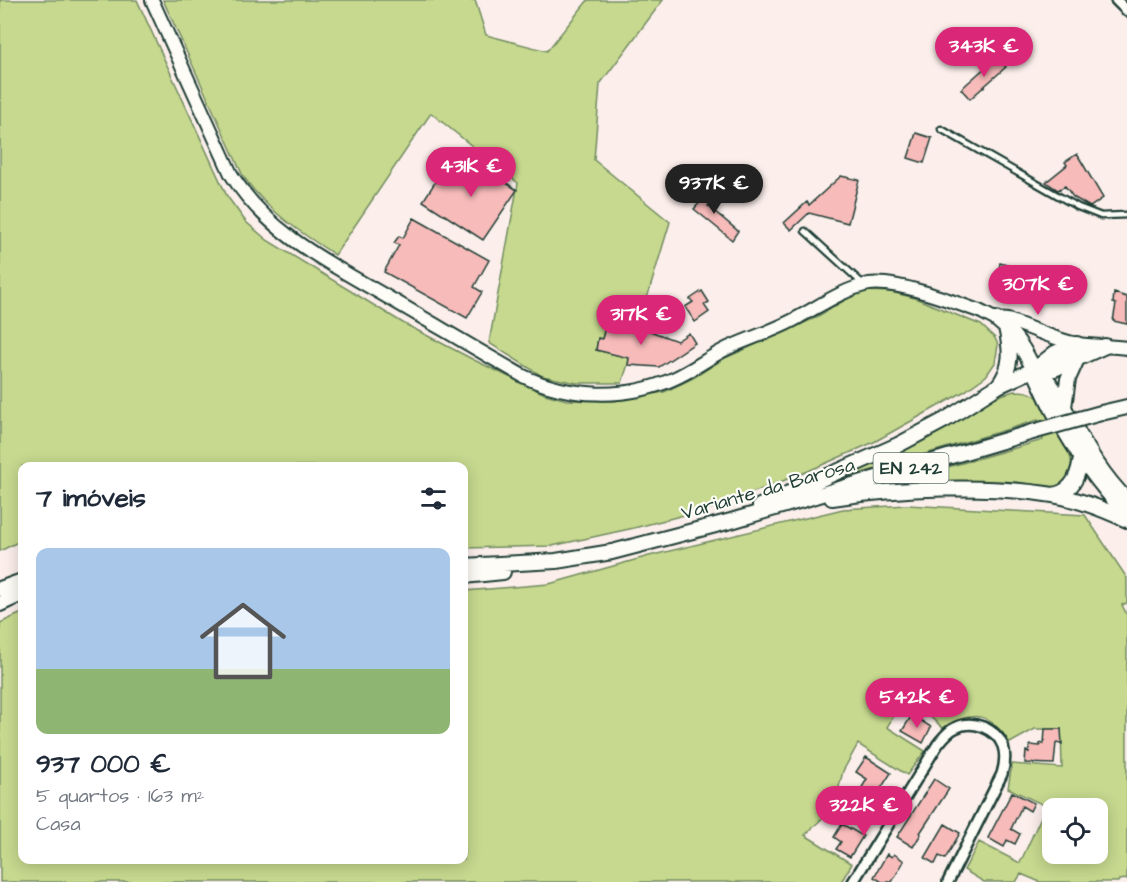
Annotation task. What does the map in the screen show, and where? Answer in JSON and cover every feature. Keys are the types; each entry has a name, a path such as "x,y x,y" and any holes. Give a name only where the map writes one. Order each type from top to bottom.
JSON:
{"main road":[{"path":"152,0 231,174 241,191 263,215 314,255 523,376 562,390 592,393 616,393 650,388 674,379 735,345 786,324 843,293 865,285 882,284 912,290 954,302 1001,323 1022,346 1035,369 1053,411 1081,458 1127,514"},
{"path":"1001,323 1006,319 1046,335 1077,344 1127,348"},
{"path":"998,386 1007,373 1011,352 1001,323"},
{"path":"731,521 794,489 891,449 945,420 998,386 1035,369 1055,353 1077,344"},
{"path":"1035,369 1049,370 1105,346"},
{"path":"1064,407 1068,379 1077,359"},
{"path":"1035,369 1046,378 1099,467 1127,500"},
{"name":"Variante da Barosa","path":"468,566 556,561 612,552 731,521 1036,430 1127,407"},
{"path":"1054,495 1070,488 1075,479 1083,448 1081,437"},
{"path":"786,505 850,496 918,491 1004,490 1054,495 1095,506 1127,520"},
{"name":"Variante da Barosa","path":"468,576 538,567 556,561"},
{"path":"0,589 18,582"},
{"path":"0,604 18,596"}],"street":[{"path":"1116,0 1127,11"},
{"path":"853,882 938,744 952,729 971,724 989,730 998,737 1005,754 1005,764 948,882"}],"lane":[{"path":"940,129 1078,207 1101,216 1127,215"},
{"path":"805,231 865,285"}],"green space":[{"path":"0,0 137,0 227,196 246,222 267,240 403,323 545,394 567,400 614,401 664,392 693,378 723,359 813,319 864,291 891,292 915,298 981,325 995,338 998,345 995,363 986,376 965,391 874,442 806,472 715,507 552,546 468,548 468,462 18,462 18,542 0,551"},
{"path":"163,0 475,0 486,35 547,51 588,0 663,0 600,84 594,160 670,222 638,328 607,320 602,339 598,339 596,350 630,358 622,383 577,383 542,376 489,343 518,183 431,113 335,255 273,210 243,176"},
{"path":"1014,391 1028,392 1042,401 1067,447 1072,464 1071,472 1060,487 975,485 874,488 1043,440 1038,420 832,482 830,479 909,444 992,398"},
{"path":"907,505 1085,515 1127,578 1127,603 1122,605 1127,615 1127,879 1118,882 1040,882 1021,874 1016,882 984,882 964,870 979,842 1020,863 1042,815 1042,864 1108,864 1108,798 1042,798 1042,804 1008,788 1012,764 1062,768 1061,729 1035,729 1010,743 995,725 981,717 964,718 943,728 906,696 887,727 925,751 907,775 858,744 843,771 834,807 805,835 852,864 841,882 0,882 0,623 18,615 18,864 468,864 468,591 549,584 649,556 843,509"}],"building":[{"path":"997,57 1006,67 970,99 961,89"},
{"path":"916,133 932,138 924,163 908,158"},
{"path":"1077,154 1103,198 1090,207 1073,197 1065,186 1058,190 1046,182 1067,165 1065,162"},
{"path":"470,159 517,190 483,240 423,201 443,170 457,179"},
{"path":"841,176 859,180 848,223 809,213 791,230 784,223 807,202 809,205"},
{"path":"704,189 715,198 708,206 738,231 732,240 694,209 701,201 697,198"},
{"path":"414,218 489,260 474,287 482,292 467,318 384,272 399,245 394,243 399,236 403,238"},
{"path":"1000,263 1050,278 1049,283 1059,285 1055,301 996,287"},
{"path":"702,291 709,302 704,305 709,312 695,322 685,307 693,302 690,299"},
{"path":"1114,293 1127,297 1127,324 1113,321 1116,304 1113,303"},
{"path":"607,320 616,322 615,326 637,332 639,327 677,341 689,333 695,343 659,367 628,365 629,358 596,350 598,338 602,339"},
{"path":"912,715 931,727 923,743 902,731"},
{"path":"1045,729 1061,729 1062,744 1056,743 1054,764 1025,763 1026,751 1029,752 1030,745 1044,744"},
{"path":"866,757 891,773 874,799 873,805 879,809 873,822 850,808 867,779 856,772"},
{"path":"934,779 949,789 913,847 897,837"},
{"path":"1012,792 1034,803 1030,811 1022,806 1011,829 1020,834 1015,844 1007,840 1004,847 988,838"},
{"path":"842,824 863,836 850,857 836,849 841,842 834,837"},
{"path":"945,824 960,833 945,859 939,856 935,864 925,858"},
{"path":"887,854 892,857 894,854 904,861 892,882 882,882 874,877"}]}
